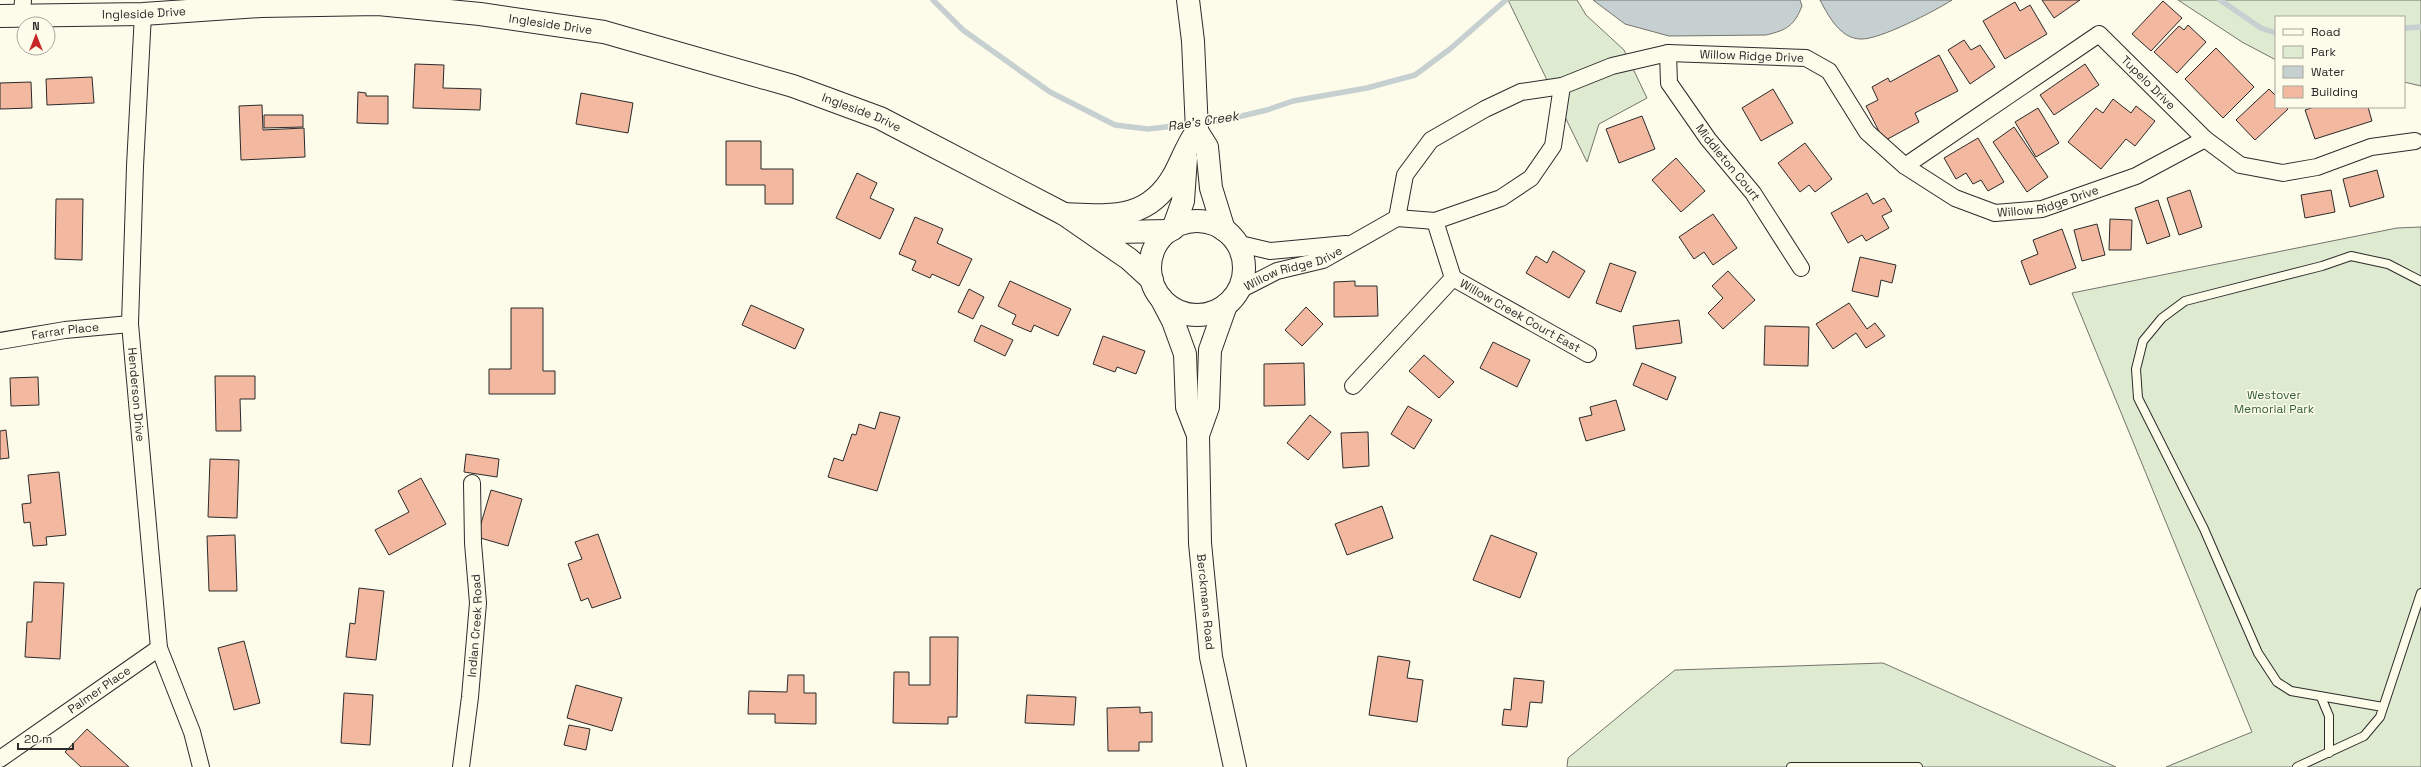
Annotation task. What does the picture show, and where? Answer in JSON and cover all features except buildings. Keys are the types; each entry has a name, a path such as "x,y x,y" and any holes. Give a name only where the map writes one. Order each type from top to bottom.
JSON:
{"main road":[{"path":"1171,230 1183,201 1192,139 1193,41 1188,0"},
{"name":"Ingleside Drive","path":"0,16 22,7 143,14 261,6 378,4 480,14 604,32 793,86 880,118 1064,214 1129,259 1152,280"},
{"path":"1064,214 1108,216 1139,209 1152,202 1165,190 1175,174 1192,139"},
{"path":"1192,139 1207,147 1211,188 1230,237 1244,262 1244,277 1232,298 1217,311 1202,315 1187,314 1173,309 1162,300 1152,280 1151,258 1157,243 1171,230 1183,223 1199,222 1215,225 1230,237"},
{"name":"Ingleside Drive","path":"1064,214 1116,232 1171,230"},
{"name":"Berckmans Road","path":"1198,435 1208,407 1210,350 1232,298"},
{"name":"Berckmans Road","path":"1162,300 1173,321 1185,354 1187,406 1198,435 1200,543 1211,657 1235,767"}],"street":[{"name":"Henderson Drive","path":"143,14 134,166 130,324 159,648 192,732 201,767"},
{"name":"Tupelo Drive","path":"1905,166 2099,34 2205,139 2240,165 2283,174 2317,167 2371,147 2415,141"},
{"name":"Willow Ridge Drive","path":"1232,298 1277,271 1323,260 1347,244 1397,218 1405,175 1431,140 1521,92 1562,86 1612,66 1668,53 1806,58 1829,71 1866,132 1905,166 1955,198 1995,213 2042,208 2129,179 2205,139"},
{"name":"Middleton Court","path":"1668,53 1669,82 1708,139 1753,193 1801,268"},
{"path":"1397,218 1435,221 1501,198 1532,178 1553,146 1562,86"},
{"path":"1353,386 1453,278 1435,221"},
{"name":"Willow Ridge Drive","path":"1230,237 1270,251 1347,244"},
{"name":"Willow Creek Court East","path":"1453,278 1588,354"},
{"name":"Farrar Place","path":"0,341 65,330 130,324"},
{"name":"Indian Creek Road","path":"461,767 470,697 478,603 473,542 472,483"},
{"name":"Palmer Place","path":"0,759 159,648"}],"lane":[{"path":"2383,707 2291,691 2277,682 2258,654 2204,529 2138,398 2136,369 2143,341 2162,318 2185,301 2322,266 2351,256 2388,264 2421,281"},
{"path":"2297,767 2364,736 2380,717 2421,593"},
{"path":"2321,697 2329,716 2329,753"},
{"path":"1791,767 1918,767"}],"green space":[{"path":"1508,0 1577,0 1586,15 1624,50 1647,98 1599,124 1587,162"},
{"path":"2178,0 2421,0 2421,86 2405,82 2405,16 2275,16 2275,59 2242,42"},
{"name":"Westover Memorial Park","path":"2421,227 2421,767 2166,767 2252,732 2072,293 2397,228"},
{"path":"1883,663 2116,767 1567,767 1568,758 1675,670"}],"water":[{"path":"1593,0 1800,0 1802,6 1793,23 1785,29 1766,35 1669,36 1625,24"},
{"path":"1820,0 1952,0 1893,30 1880,35 1861,39 1854,38 1841,31 1831,19"}],"waterway":[{"name":"Rae's Creek","path":"933,0 963,30 1050,92 1115,125 1148,129 1192,124"},
{"name":"Rae's Creek","path":"1201,123 1229,119 1267,110 1293,101 1367,88 1415,75 1450,49 1506,0"},
{"name":"Rae's Creek","path":"2220,0 2261,28 2275,33"},
{"name":"Rae's Creek","path":"2405,28 2421,27"}]}
